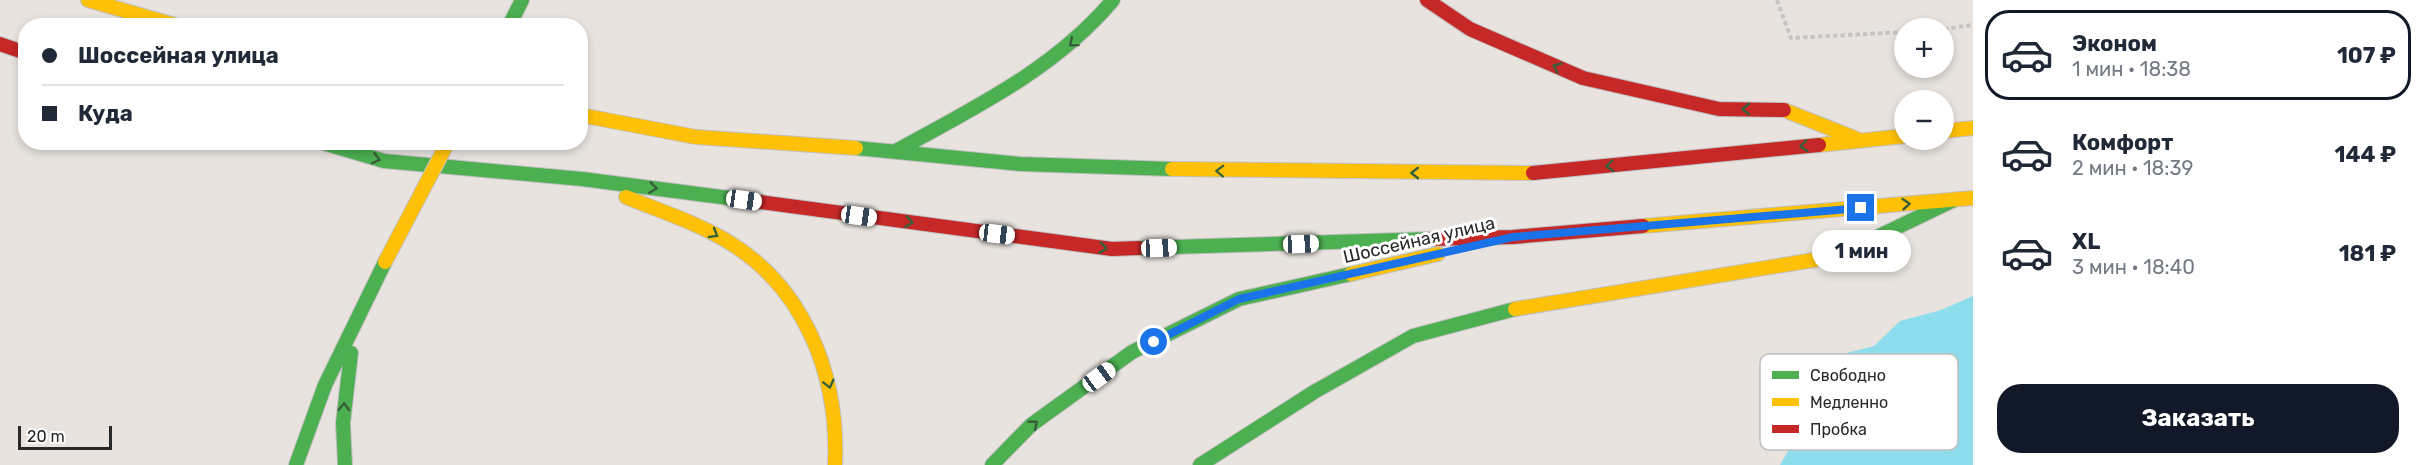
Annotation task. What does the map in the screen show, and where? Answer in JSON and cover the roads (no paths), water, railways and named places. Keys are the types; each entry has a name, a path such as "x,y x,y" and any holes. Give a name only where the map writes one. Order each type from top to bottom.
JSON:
{"main road":[{"path":"512,18 522,0"},
{"path":"896,151 1049,63 1083,35 1113,0"},
{"path":"1427,0 1470,29 1583,78 1719,109 1783,109 1862,141"},
{"path":"93,2 150,18"},
{"path":"0,44 18,50"},
{"path":"588,117 696,137 896,151 1044,165 1244,171 1538,173 1894,137"},
{"path":"1954,130 1973,128"},
{"path":"347,150 384,161 582,179 1112,249 1513,237 1973,198"},
{"path":"296,465 325,385 385,262 444,150"},
{"path":"582,179 705,229 743,251 769,273 799,313 822,358 834,403 837,449 835,465"},
{"path":"1200,465 1314,392 1413,336 1503,310 1838,256 1954,200"},
{"name":"Шоссейная улица","path":"992,465 1031,425 1132,352 1239,299 1513,237"},
{"path":"345,465 343,450 345,397 356,322"}],"water":[{"path":"1973,296 1973,465 1780,465 1789,450 1958,450 1958,354 1843,354 1874,346 1900,321 1941,310"}]}
